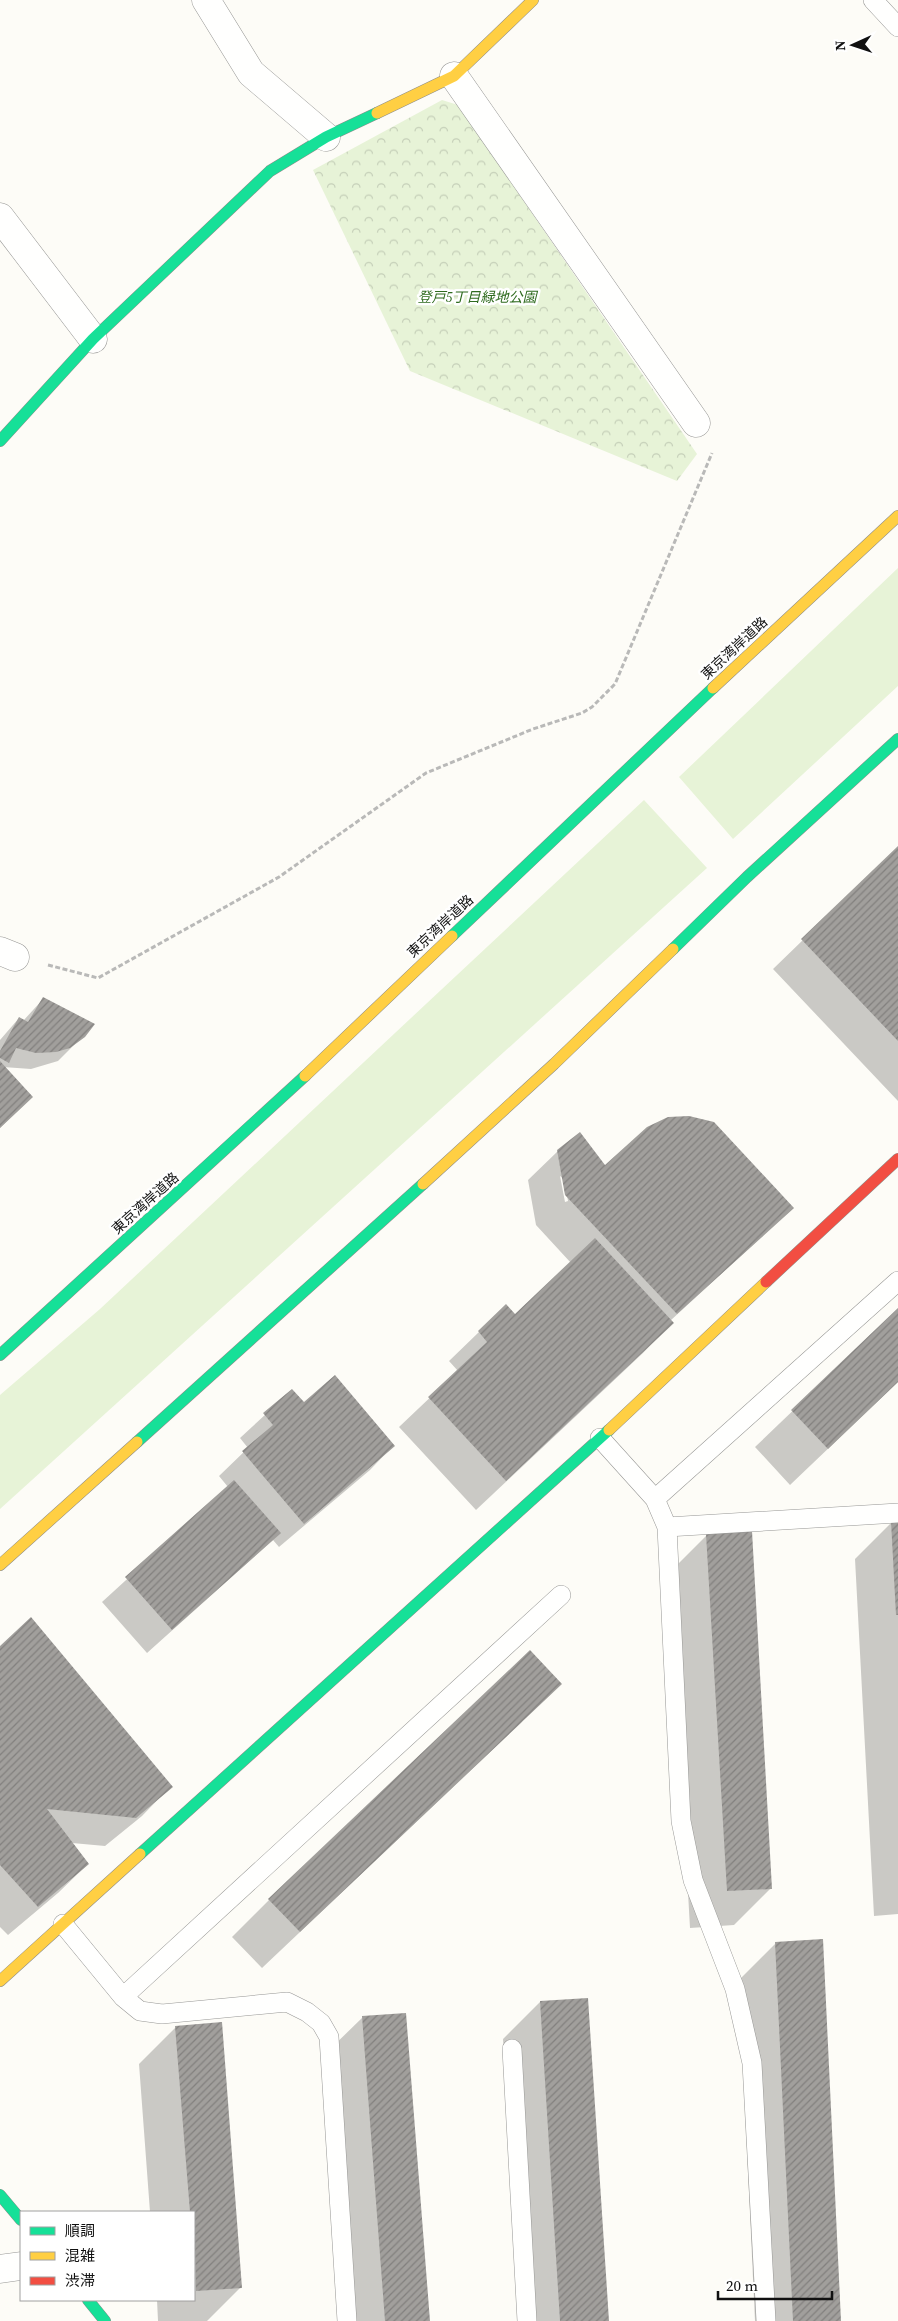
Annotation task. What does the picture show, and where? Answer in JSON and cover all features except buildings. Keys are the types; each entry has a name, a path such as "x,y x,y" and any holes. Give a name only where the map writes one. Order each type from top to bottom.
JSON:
{"main road":[{"path":"0,441 93,339 270,171 326,137 454,76 533,0"},
{"name":"東京湾岸道路","path":"0,1355 262,1116 633,763 898,516"},
{"path":"0,1565 547,1071 746,877 898,738"},
{"path":"0,1981 600,1438 898,1159"},
{"path":"0,2195 20,2219"},
{"path":"89,2301 105,2321"}],"street":[{"path":"206,0 251,73 326,137"},
{"path":"454,76 696,423"},
{"path":"0,217 93,339"},
{"path":"0,2269 20,2266"}],"lane":[{"path":"873,0 898,27"},
{"path":"655,1499 898,1281"},
{"path":"600,1438 655,1499 667,1528 680,1821 693,1880 735,1989 752,2063 766,2321"},
{"path":"667,1528 898,1514"},
{"path":"123,1997 561,1595"},
{"path":"63,1924 123,1997 140,2011 162,2014 287,2002 307,2012 321,2023 329,2037 347,2321"},
{"path":"512,2049 527,2321"}],"path":[{"path":"8,954 98,978 280,877 426,773 592,707 615,684 716,445 696,423"}],"green space":[{"name":"登戸5丁目緑地公園","path":"442,100 458,105 697,454 677,481 410,371 313,170"},
{"path":"898,568 898,686 733,839 679,777"},
{"path":"644,800 707,868 0,1509 0,1395 100,1309"}],"traffic: fast":[{"path":"0,441 93,339 270,171 326,137 377,113"},
{"path":"452,936 713,688"},
{"path":"673,949 747,877 898,739"},
{"path":"0,1355 305,1076"},
{"path":"137,1442 423,1184"},
{"path":"140,1854 609,1430"},
{"path":"0,2195 20,2219"},
{"path":"89,2301 105,2321"}],"traffic: slow":[{"path":"377,113 454,76 533,0"},
{"path":"713,688 898,516"},
{"path":"305,1076 452,936"},
{"path":"423,1184 554,1064 673,949"},
{"path":"609,1430 766,1282"},
{"path":"0,1565 137,1442"},
{"path":"0,1981 140,1854"}],"traffic: jam":[{"path":"766,1282 898,1159"}]}
